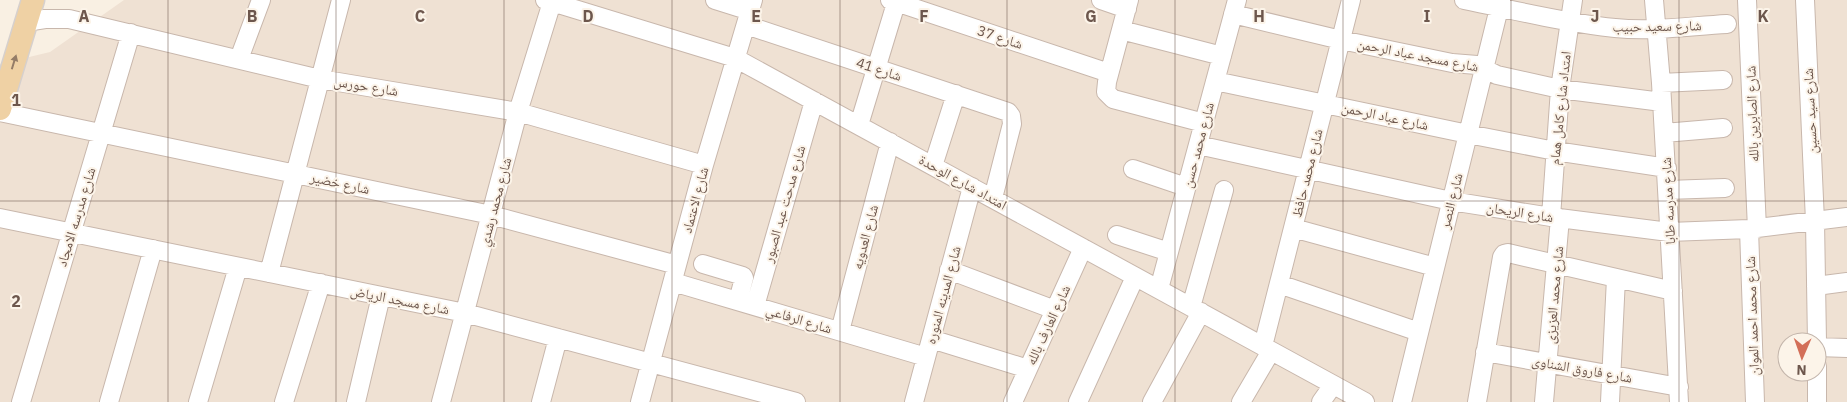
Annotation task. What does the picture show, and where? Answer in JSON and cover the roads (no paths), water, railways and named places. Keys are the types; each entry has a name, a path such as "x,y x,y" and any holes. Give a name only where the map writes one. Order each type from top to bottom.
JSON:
{"main road":[{"path":"0,110 33,0"}],"street":[{"path":"239,59 260,0"},
{"path":"269,273 341,0"},
{"name":"شارع 41","path":"715,0 750,12 876,68 1004,110 1011,116 1012,124 993,198"},
{"path":"1100,0 1128,4 1109,73 1106,92 1113,99 1204,123"},
{"name":"شارع محمد حافظ","path":"1241,402 1267,348 1279,284 1351,0"},
{"name":"شارع سعيد حبيب","path":"1464,0 1500,4 1569,21 1617,28 1727,24"},
{"name":"امتداد شارع كامل همام","path":"1555,218 1555,151 1560,88 1573,0"},
{"name":"شارع مدرسه طابا","path":"1654,0 1668,190 1679,395"},
{"name":"شارع الصابرين بالله","path":"1747,0 1753,229"},
{"name":"شارع سيد حسين","path":"1805,0 1815,221 1817,332"},
{"name":"امتداد شارع الوحدة","path":"548,1 736,58 1365,402"},
{"name":"شارع محمد رشدي","path":"442,402 548,1"},
{"path":"859,126 895,1"},
{"name":"شارع 37","path":"895,1 1109,73"},
{"name":"شارع النصر","path":"1402,402 1500,4"},
{"name":"شارع مسجد عباد الرحمن","path":"1235,7 1341,40 1452,63 1470,64 1497,74 1560,88 1662,102"},
{"name":"شارع محمد حسن","path":"1159,290 1235,7"},
{"name":"شارع الاعتماد","path":"640,402 704,165 750,12"},
{"name":"شارع حورس","path":"26,22 45,19 68,19 320,79 518,112 704,165"},
{"path":"1121,30 1222,56"},
{"name":"شارع مدرسه الامجاد","path":"21,402 131,33"},
{"name":"شارع عباد الرحمن","path":"1215,80 1555,151 1666,168"},
{"path":"1661,84 1723,80"},
{"path":"933,166 956,94"},
{"name":"شارع مدحت عبد الصبور","path":"755,306 814,101"},
{"name":"شارع خضير","path":"0,110 491,214 677,265"},
{"path":"1664,133 1723,128"},
{"name":"شارع العدويه","path":"840,331 890,142"},
{"name":"شارع الريحان","path":"1198,145 1451,201 1555,218 1669,232 1753,229 1847,217"},
{"path":"1133,169 1186,187"},
{"name":"شارع المدينه المنوره","path":"914,402 972,187"},
{"path":"1668,190 1726,188"},
{"path":"1152,402 1196,310 1224,190"},
{"name":"شارع مسجد الرياض","path":"0,218 465,313 796,402"},
{"name":"شارع محمد العزيزى","path":"1544,402 1556,265 1555,218"},
{"path":"1293,228 1435,267"},
{"name":"شارع محمد احمد الموان","path":"1753,229 1755,402"},
{"path":"1117,235 1169,252"},
{"name":"شارع العارف بالله","path":"1013,402 1083,248"},
{"path":"109,402 153,249"},
{"path":"1476,402 1504,254 1673,291"},
{"path":"703,264 743,276 738,301"},
{"path":"198,402 238,266"},
{"path":"949,270 1055,310"},
{"path":"1078,402 1135,277"},
{"path":"1610,402 1616,278"},
{"name":"شارع الرفاعي","path":"673,282 926,357"},
{"path":"1816,286 1847,282"},
{"path":"284,402 321,284"},
{"path":"1279,284 1419,332"},
{"path":"356,402 381,296"},
{"path":"541,402 558,338"},
{"path":"931,339 1028,369"},
{"path":"1827,347 1847,348"},
{"name":"شارع فاروق الشناوى","path":"1485,352 1612,375 1679,395"},
{"path":"1817,382 1818,402"},
{"path":"1321,402 1332,384"}]}
